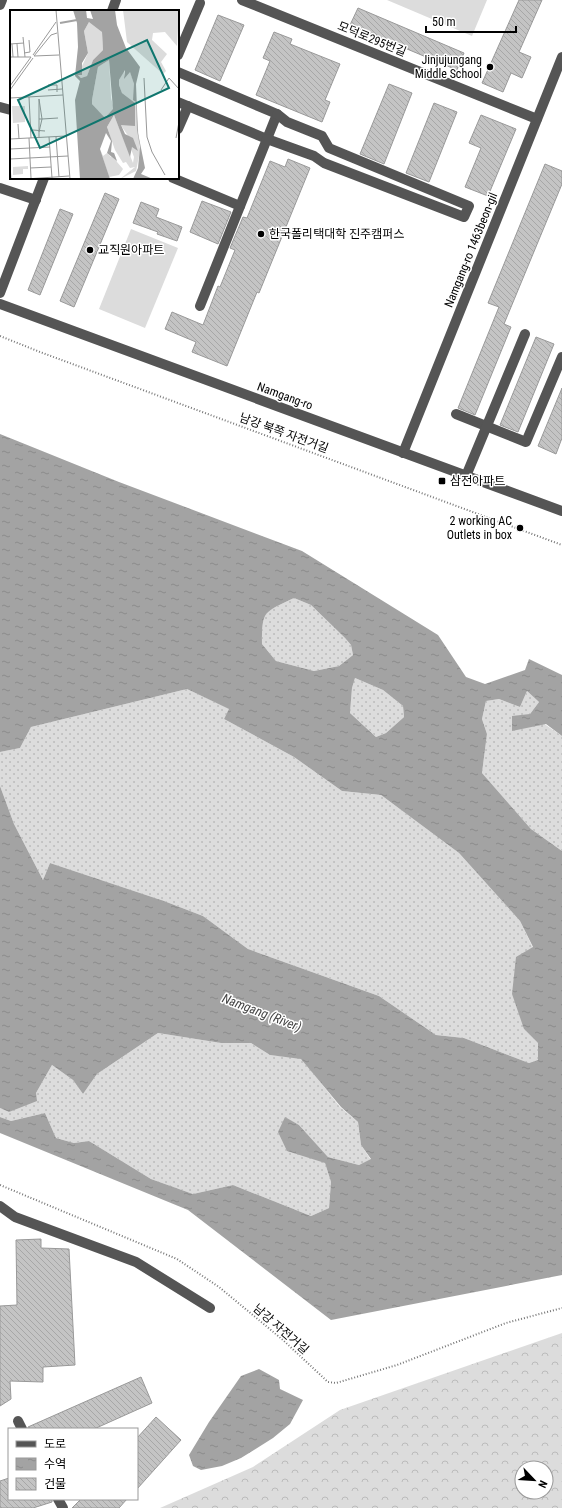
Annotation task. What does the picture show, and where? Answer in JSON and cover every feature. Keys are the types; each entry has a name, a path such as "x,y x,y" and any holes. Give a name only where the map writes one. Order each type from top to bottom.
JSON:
{"street":[{"path":"0,4 2,0"},
{"path":"112,10 116,0"},
{"name":"모덕로295번길","path":"242,0 537,120"},
{"path":"179,53 200,3"},
{"name":"Namgang-ro 1463beon-gil","path":"403,452 562,57"},
{"path":"179,72 277,114 286,122 322,136 329,148 469,206 464,217 324,163 314,156 267,139 179,102"},
{"path":"179,127 188,106"},
{"path":"0,107 10,110"},
{"path":"200,306 277,114"},
{"path":"0,293 44,179"},
{"path":"175,179 240,206"},
{"path":"0,188 36,200"},
{"name":"Namgang-ro","path":"0,304 562,511"},
{"path":"466,476 525,334"},
{"path":"456,414 526,442 562,357"},
{"path":"0,1206 15,1217 136,1262 210,1308"}],"path":[{"name":"남강 북쪽 자전거길","path":"0,336 562,545"},
{"name":"남강 자전거길","path":"0,1185 177,1259 219,1287 283,1340 328,1382 336,1383 397,1365 506,1323 562,1308"}],"green space":[{"path":"387,0 487,0 472,36"},
{"path":"131,229 178,248 145,328 99,309"},
{"path":"294,598 311,605 351,645 353,655 339,666 314,671 276,661 262,644 264,618 267,613 276,606"},
{"path":"355,678 383,690 403,706 404,717 386,733 376,737 350,713 352,688"},
{"path":"187,689 230,709 224,719 294,757 342,791 381,795 459,853 520,921 533,948 524,1029 538,1043 538,1060 529,1063 464,1038 436,1035 379,996 248,949 203,916 164,901 50,863 43,880 14,824 0,786 0,752 20,748 31,727"},
{"path":"527,691 539,702 530,714 562,736 562,851 531,829 482,773 487,734 482,719 486,701 499,699 520,707"},
{"path":"158,1033 221,1043 251,1043 270,1055 301,1058 340,1107 358,1122 361,1145 371,1160 359,1165 328,1157 299,1125 285,1118 325,1163 331,1182 329,1208 311,1216 233,1185 193,1194 151,1179 89,1141 74,1143 56,1138 45,1113 11,1121 0,1117 0,1108 9,1112 36,1093 52,1065 73,1080 83,1094 97,1074"},
{"path":"562,1333 562,1508 160,1508 253,1467 340,1410"}],"water":[{"name":"Namgang (River)","path":"0,434 119,482 302,551 438,635 466,677 485,684 525,670 529,659 562,675 562,736 546,724 512,731 512,716 530,714 539,702 527,691 520,707 499,699 486,701 482,719 487,734 482,773 531,829 562,851 562,1275 331,1320 188,1210 0,1133 0,1117 11,1121 45,1113 56,1138 74,1143 89,1141 151,1179 193,1194 233,1185 311,1216 329,1208 331,1182 325,1163 287,1151 278,1132 285,1117 299,1125 328,1157 359,1165 371,1159 361,1145 358,1122 341,1107 301,1059 270,1055 251,1043 221,1043 158,1033 97,1074 83,1094 73,1080 52,1065 36,1093 37,1101 9,1112 0,1108 0,786 14,824 43,880 50,863 164,901 203,916 248,949 379,996 436,1035 464,1038 529,1063 538,1060 538,1043 524,1029 512,994 516,957 533,947 520,921 459,853 381,795 342,791 294,757 224,719 229,709 187,689 31,727 20,748 0,752","holes":["294,598 311,605 351,645 353,655 339,666 314,671 276,661 262,644 264,618 271,610","355,678 383,690 403,706 404,717 386,733 376,737 350,713 352,688"]},
{"path":"259,1369 279,1380 280,1389 303,1400 290,1424 273,1438 241,1458 222,1466 201,1470 193,1466 189,1455 209,1422 241,1376"}],"building":[{"path":"519,0 542,0 519,52 531,57 522,78 511,73 503,92 482,83"},
{"path":"358,8 464,53 457,70 350,25"},
{"path":"218,15 244,25 220,81 195,70"},
{"path":"274,32 292,39 290,44 340,64 325,100 330,102 322,122 256,95 270,61 263,58"},
{"path":"389,84 412,93 384,164 360,154"},
{"path":"434,103 457,112 429,182 406,173"},
{"path":"481,115 516,129 488,196 465,187 481,148 469,143"},
{"path":"288,159 310,168 259,293 257,292 227,366 192,352 196,342 165,329 172,312 203,325 218,286 220,287 235,250 230,248 243,217 247,218 270,161 285,167"},
{"path":"545,164 562,171 562,184 504,324 511,327 475,415 458,408 499,307 488,303"},
{"name":"교직원아파트","path":"105,193 119,199 74,307 60,301"},
{"path":"202,201 231,212 218,244 190,232"},
{"path":"141,202 159,209 156,217 182,227 177,241 133,223"},
{"name":"교직원아파트","path":"60,209 73,214 40,295 28,290"},
{"path":"536,337 554,344 518,432 500,425"},
{"path":"562,388 562,438 556,454 538,446"},
{"path":"41,1239 41,1248 69,1249 75,1365 43,1367 43,1382 10,1381 11,1399 0,1406 0,1306 17,1305 16,1240"},
{"path":"141,1377 152,1403 96,1428 28,1427"},
{"path":"156,1417 181,1440 138,1488 138,1437"},
{"path":"8,1478 8,1500 52,1500 52,1502 33,1508 0,1508 0,1481"},
{"path":"80,1500 126,1500 119,1508 72,1508"}],"place":[{"name":"Jinjujungang Middle School","path":"490,67"},
{"name":"한국폴리택대학 진주캠퍼스","path":"261,234"},
{"name":"교직원아파트","path":"90,250"},
{"name":"삼전아파트","path":"442,481"},
{"name":"2 working AC Outlets in box","path":"520,528"}]}
